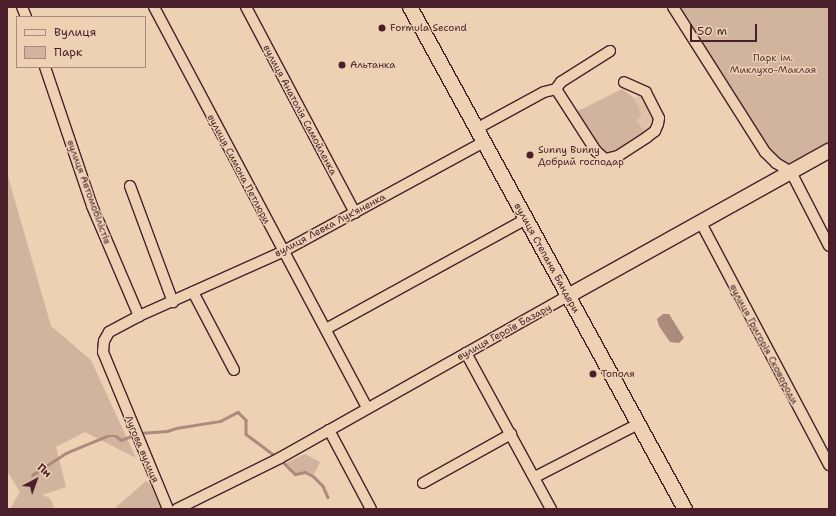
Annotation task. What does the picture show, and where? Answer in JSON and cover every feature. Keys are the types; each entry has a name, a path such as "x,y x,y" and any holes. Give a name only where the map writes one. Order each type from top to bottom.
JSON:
{"street":[{"name":"вулиця Симона Петлюри","path":"154,7 282,252 326,329 367,407"},
{"name":"вулиця Анатолія Самойленка","path":"246,7 355,213"},
{"name":"вулиця Степана Бандери","path":"410,7 685,509"},
{"path":"673,7 765,152 776,163 791,172 829,246"},
{"path":"476,129 544,92 556,89 561,82 610,51"},
{"name":"вулиця Автомобілістів","path":"45,68 92,206 139,316"},
{"path":"556,89 596,151 608,160 655,131 659,118 646,92 624,82"},
{"name":"вулиця Левка Лук'яненка","path":"116,389 103,352 104,341 112,329 282,252 484,142"},
{"name":"вулиця Героїв Базару","path":"178,509 280,458 367,407 829,151"},
{"path":"130,186 173,302"},
{"path":"326,329 526,219"},
{"name":"вулиця Григорія Сковороди","path":"701,223 829,465"},
{"path":"194,292 234,370"},
{"path":"466,353 535,477 551,509"},
{"name":"Лугова вулиця","path":"116,389 168,509"},
{"path":"535,477 638,424"},
{"path":"329,430 371,509"},
{"path":"423,483 511,434"}],"shaded area":[{"path":"643,95 655,120 646,134 636,120 642,115 634,98"},
{"path":"663,314 669,314 684,338 679,343 670,342 659,326 657,319"}],"green space":[{"name":"Парк ім. Миклухо-Маклая","path":"673,7 829,7 829,151 791,172 780,166"},
{"path":"622,89 634,98 642,115 636,120 646,134 621,150 605,155 574,113"},
{"path":"7,173 51,326 91,360 136,458 85,432 56,447 66,487 42,495 50,498 55,509 10,509 20,492 7,471"},
{"path":"305,454 320,462 313,476 305,472 295,474 289,471 284,464"},
{"path":"146,481 150,483 161,509 114,509"}],"waterway":[{"path":"140,433 167,431 176,428 220,421 238,412 246,420 246,434 274,455"},
{"path":"32,475 66,453 107,436 116,436 121,440 129,437"},
{"path":"283,462 295,474 305,472 313,476 323,486 328,497"}],"place":[{"name":"Formula Second","path":"382,28"},
{"name":"Альтанка","path":"342,65"},
{"name":"Sunny Bunny Добрий господар","path":"530,155"},
{"name":"Тополя","path":"593,374"}]}
